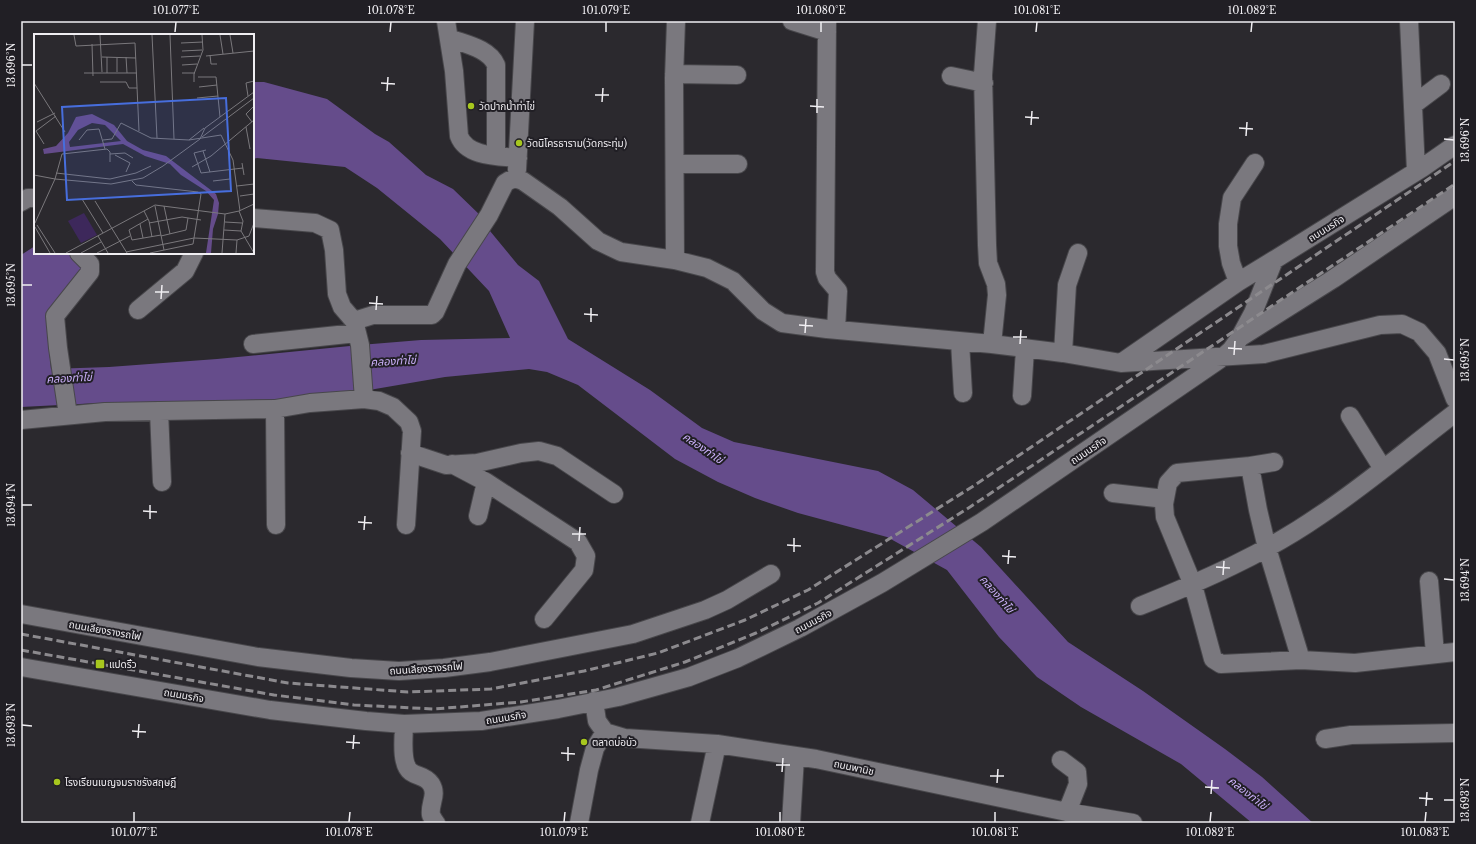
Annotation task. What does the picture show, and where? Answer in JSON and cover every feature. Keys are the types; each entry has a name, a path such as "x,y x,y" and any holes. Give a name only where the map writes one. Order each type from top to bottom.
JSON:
{"street":[{"path":"516,178 525,21"},
{"path":"674,260 674,74 676,21"},
{"path":"792,21 827,26 825,272 827,278 838,291 836,330"},
{"path":"986,21 984,83 988,263 996,284 997,295 992,344"},
{"path":"1409,21 1416,171"},
{"path":"447,29 454,71 459,136 461,142 468,148 484,154 518,158"},
{"path":"447,29 493,58 496,65 496,155"},
{"path":"674,74 737,75"},
{"path":"951,76 984,83"},
{"path":"1413,104 1441,84"},
{"name":"ถนนนรกิจ","path":"21,667 270,710 404,724 481,721 558,709 618,697 689,677 738,658 800,628 882,583 982,522 1223,357 1231,350 1239,339 1253,313 1274,260 1455,145"},
{"path":"1238,282 1230,258 1228,246 1228,224 1232,198 1255,163"},
{"path":"675,164 738,164"},
{"path":"253,344 357,333 373,315 432,315 435,312 457,264 489,215 506,183 510,179 516,178 523,181 560,207 598,241 621,252 674,260 707,268 733,281 763,311 782,323 836,330 992,344 1063,353 1121,363 1264,354 1380,325 1402,324 1420,332 1437,353 1455,398"},
{"path":"1239,339 1333,279 1455,196"},
{"path":"21,202 28,198 34,198"},
{"path":"254,218 315,223 330,230 334,250 337,294 342,307 357,333 364,398"},
{"path":"1063,353 1067,285 1078,253"},
{"path":"138,310 185,271 194,254"},
{"path":"67,410 55,316 90,272 91,266 84,258"},
{"path":"1121,363 1238,282 1274,260"},
{"path":"960,342 963,393"},
{"path":"1022,396 1024,348"},
{"path":"21,420 67,410 105,412 275,409 310,403 364,398 379,402 393,407 409,422 412,431 406,525"},
{"path":"275,409 276,525"},
{"path":"159,411 162,482"},
{"path":"1140,606 1193,584 1267,548 1319,516 1455,413"},
{"path":"1350,416 1383,469"},
{"path":"410,454 446,465 477,463 521,453 539,451 558,456 614,494"},
{"path":"1274,462 1250,466 1177,473 1168,483 1165,499 1165,517 1193,584 1213,659 1221,664 1301,660 1355,663 1455,652"},
{"path":"452,464 486,482 578,542 586,556 584,570 544,619"},
{"path":"1250,466 1267,548 1301,660"},
{"path":"478,516 486,482"},
{"path":"1113,493 1165,499"},
{"name":"ถนนเลียงรางรถไฟ","path":"21,614 258,657 351,668 399,671 444,668 490,662 633,634 705,610 727,600 771,574"},
{"path":"1430,581 1435,654"},
{"path":"579,823 589,770 595,748 605,732 597,721 594,702"},
{"path":"404,724 404,755 406,766 411,772 422,776 432,785 435,794 431,814 436,823"},
{"name":"ถนนพานิช","path":"605,732 625,738 717,744 816,759 1115,822 1133,823"},
{"path":"1324,739 1351,735 1455,733"},
{"path":"700,823 717,744"},
{"path":"791,823 795,757"},
{"path":"1061,760 1077,772 1078,784 1067,812"}],"water":[{"name":"คลองท่าไข่","path":"254,82 264,82 327,99 375,134 389,142 426,175 453,189 482,217 490,231 518,265 539,281 568,339 650,390 702,428 734,442 878,471 913,490 981,547 1068,642 1143,691 1225,749 1262,777 1313,823 1252,823 1181,764 1081,707 1037,677 999,637 947,570 887,537 798,513 755,498 718,482 675,459 578,385 547,372 529,369 445,377 346,394 294,399 99,403 21,407 21,255 34,247 34,254 93,254 46,318 51,369 109,367 217,359 421,340 510,338 489,291 440,239 377,188 345,167 254,159"}],"railway":[{"path":"21,634 288,683 408,692 491,689 584,671 658,653 745,620 808,590 975,485 1455,161"},
{"path":"21,650 274,695 354,705 434,709 521,702 596,690 685,662 756,633 818,603 970,507 1455,184"}],"place":[{"name":"วัดปากน้ำท่าไข่","path":"471,106"},
{"name":"วัดนิโครธาราม(วัดกระทุ่ม)","path":"519,143"},
{"name":"แปดริ้ว","path":"100,664"},
{"name":"ตลาดบ่อบัว","path":"584,742"},
{"name":"โรงเรียนเบญจมราชรังสฤษฎิ์","path":"57,782"}]}
